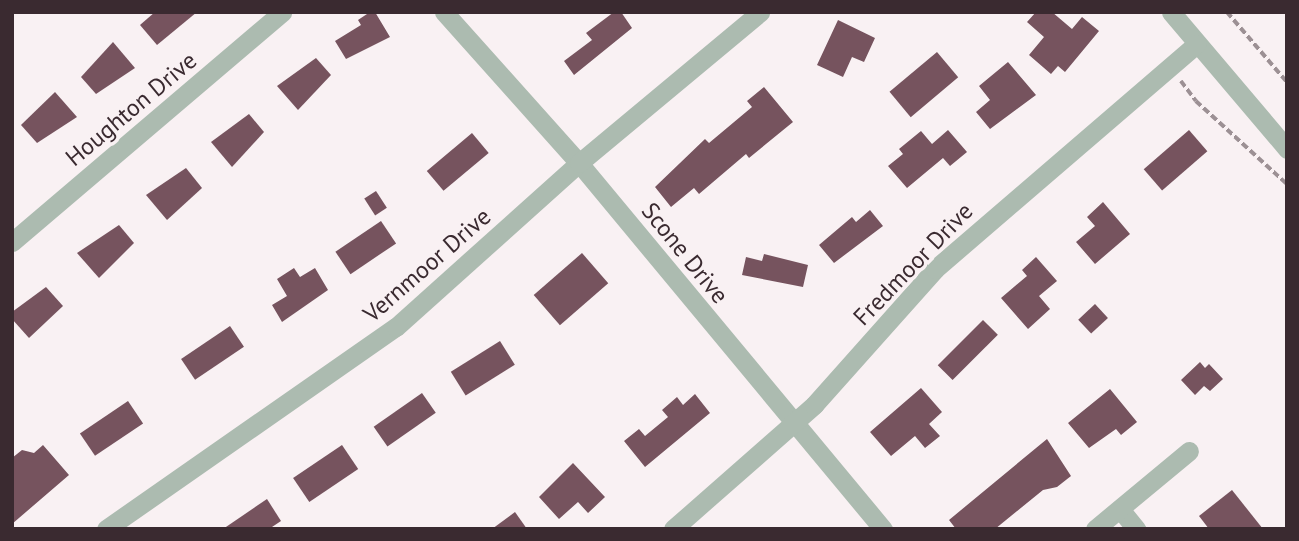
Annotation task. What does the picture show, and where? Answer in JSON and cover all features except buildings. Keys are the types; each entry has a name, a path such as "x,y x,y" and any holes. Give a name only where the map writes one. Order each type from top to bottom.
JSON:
{"street":[{"name":"Houghton Drive","path":"12,242 282,12"},
{"name":"Scone Drive","path":"444,12 579,163 793,425 883,529"},
{"name":"Vernmoor Drive","path":"106,529 396,327 579,163 760,12"},
{"path":"1171,12 1287,149"},
{"name":"Fredmoor Drive","path":"673,529 793,425 837,382 934,269 1197,44"},
{"path":"1095,529 1189,452"},
{"path":"1120,509 1136,529"}],"path":[{"path":"1227,12 1287,82"},
{"path":"1176,75 1196,102 1287,184"}]}
